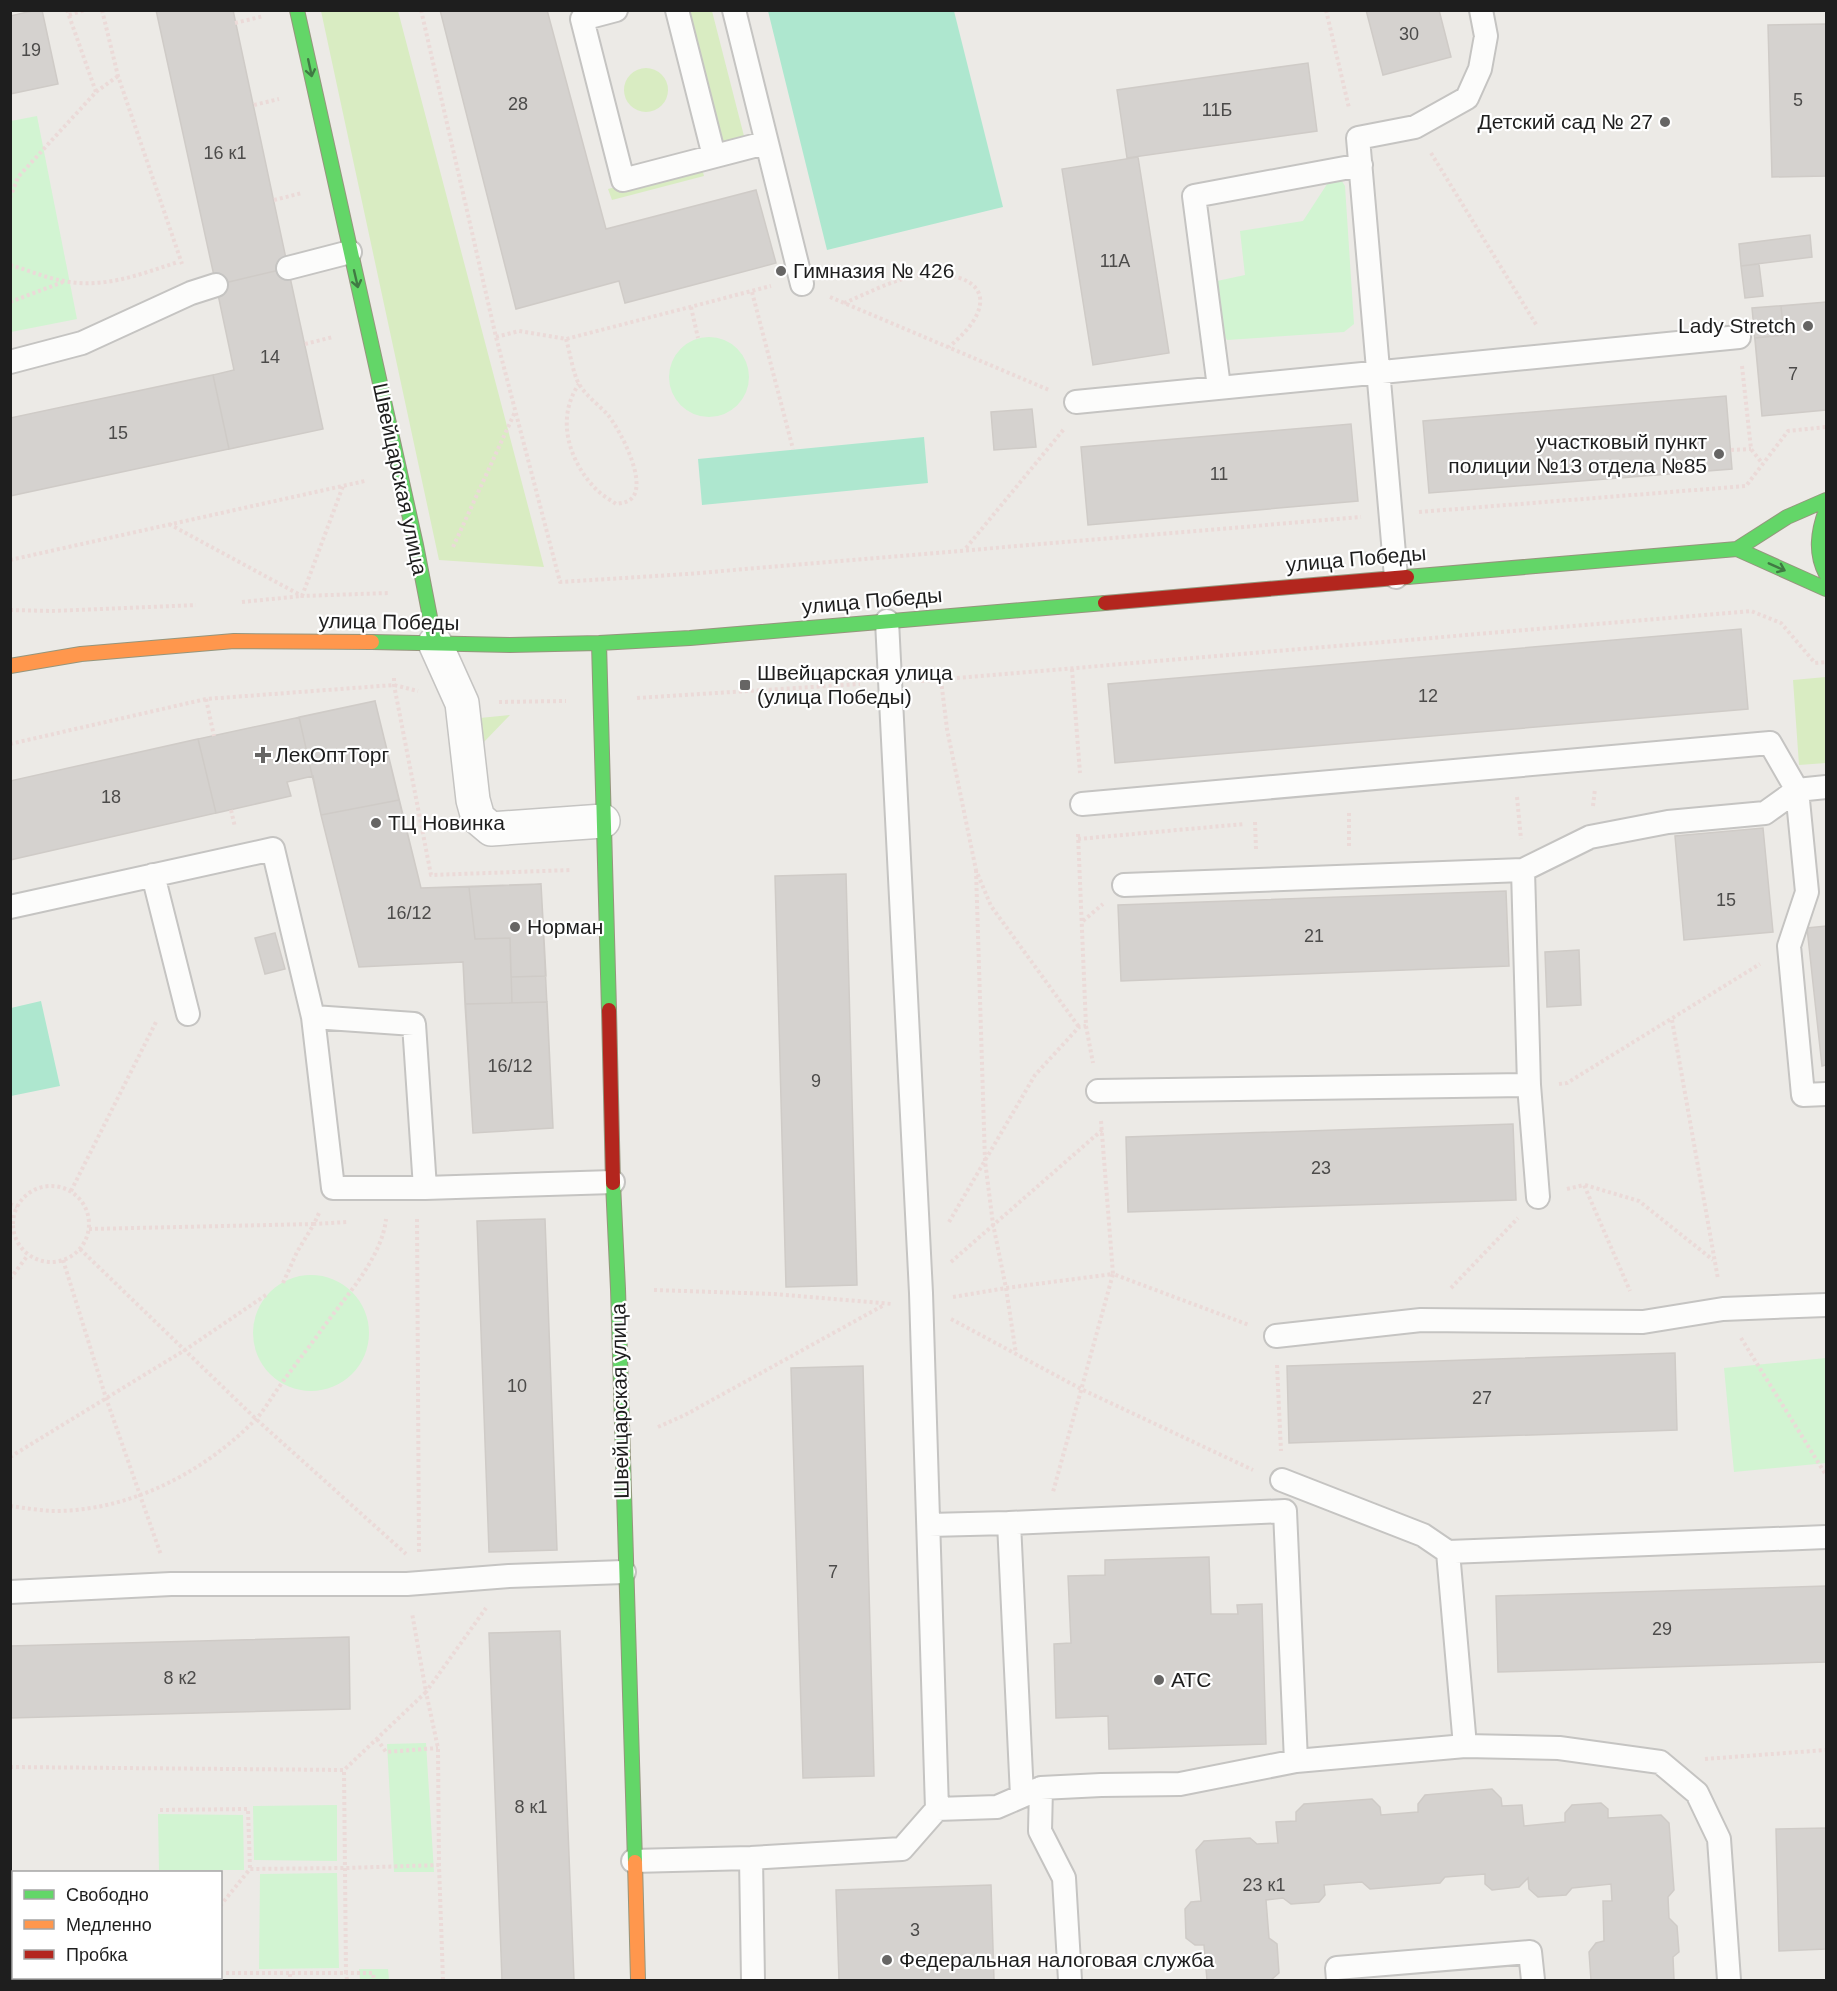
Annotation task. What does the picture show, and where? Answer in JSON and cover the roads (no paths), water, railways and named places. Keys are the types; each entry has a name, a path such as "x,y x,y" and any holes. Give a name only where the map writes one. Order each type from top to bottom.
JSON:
{"street":[{"name":"Швейцарская улица","path":"297,10 416,546 435,644 462,703 473,800 478,818 491,829 603,821"},
{"name":"улица Победы","path":"10,666 81,654 234,641 510,645 599,643 713,636 1737,549 1787,517 1827,500"},
{"path":"1827,510 1821,524 1818,543 1827,574"},
{"name":"улица Победы","path":"1737,549 1827,589"},
{"name":"Швейцарская улица","path":"599,643 624,1572 638,1980"}],"lane":[{"path":"616,10 582,19 623,180 765,143"},
{"path":"677,10 714,156"},
{"path":"734,10 765,143 801,281"},
{"path":"1396,577 1358,138 1415,127 1467,98 1480,69 1486,36 1481,10"},
{"path":"1219,387 1194,196 1361,165"},
{"path":"288,268 350,252"},
{"path":"10,362 82,343 191,293 216,285"},
{"path":"1076,402 1739,336"},
{"path":"633,1861 751,1858 902,1849 937,1809 922,1298 887,621"},
{"path":"1082,804 1770,743 1797,790 1807,892 1789,946 1803,1095 1827,1094"},
{"path":"1124,885 1523,870 1590,837 1668,822 1766,813 1797,790 1827,788"},
{"path":"10,907 273,849 313,1017 333,1188 421,1188 613,1182"},
{"path":"1523,870 1529,1085 1538,1197"},
{"path":"153,875 188,1014"},
{"path":"313,1017 414,1024 421,1188"},
{"path":"1098,1091 1529,1085"},
{"path":"1276,1336 1421,1320 1643,1322 1723,1309 1827,1305"},
{"path":"1282,1479 1424,1535 1448,1552 1827,1537"},
{"path":"929,1525 1285,1511 1296,1761"},
{"path":"1009,1523 1031,1792 1040,1831 1064,1878 1070,1980"},
{"path":"1448,1552 1465,1746"},
{"path":"10,1592 413,1575 509,1576 624,1572"},
{"path":"937,1809 997,1807 1031,1792 1101,1785 1180,1784 1296,1761 1465,1746 1559,1748 1660,1762 1697,1793 1719,1839 1729,1980"},
{"path":"751,1858 753,1980"},
{"path":"1338,1980 1337,1968 1530,1952 1533,1980"}],"place":[{"name":"Детский сад № 27","path":"1665,122"},
{"name":"Гимназия № 426","path":"781,271"},
{"name":"Lady Stretch","path":"1808,326"},
{"name":"участковый пункт полиции №13 отдела №85","path":"1719,454"},
{"name":"Швейцарская улица (улица Победы)","path":"745,685"},
{"name":"ЛекОптТорг","path":"263,755"},
{"name":"ТЦ Новинка","path":"376,823"},
{"name":"Норман","path":"515,927"},
{"name":"АТС","path":"1159,1680"},
{"name":"Федеральная налоговая служба","path":"887,1960"}]}
